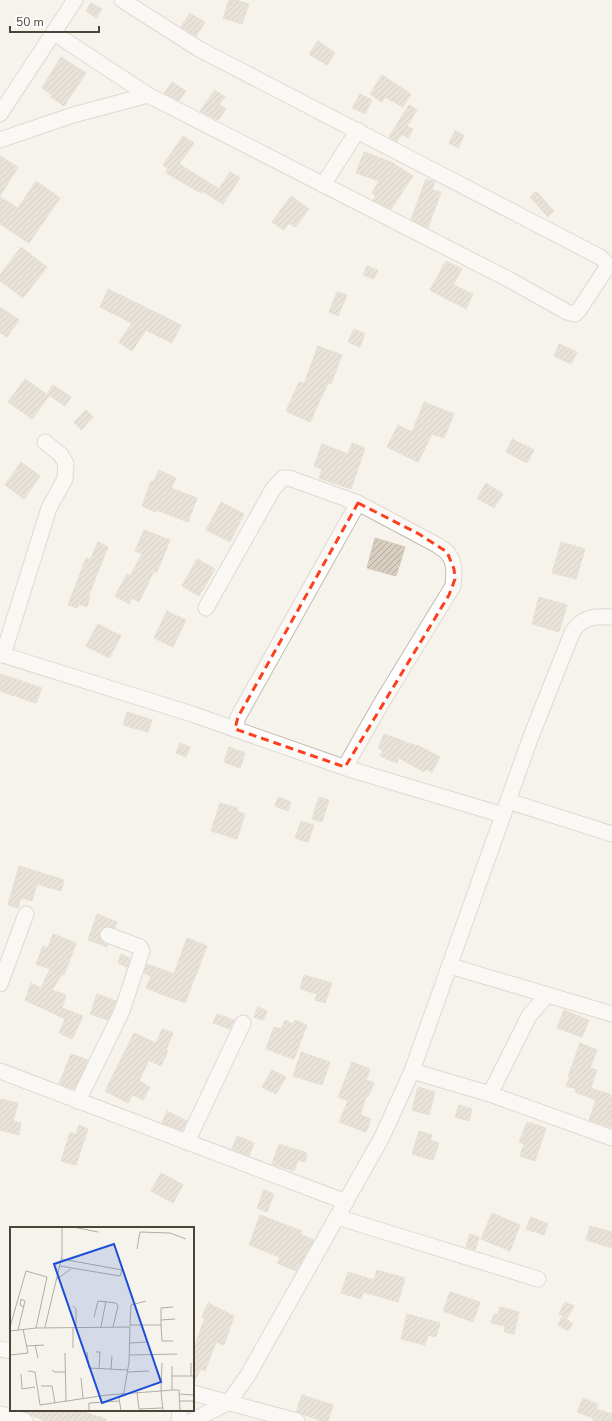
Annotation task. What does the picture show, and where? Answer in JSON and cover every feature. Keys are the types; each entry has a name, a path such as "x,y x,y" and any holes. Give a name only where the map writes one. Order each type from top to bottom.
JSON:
{"street":[{"path":"0,114 75,0"},
{"path":"54,33 148,95 508,279 568,312 575,314 579,310 606,269 607,265 600,257 358,130 199,49 122,0"},
{"path":"0,140 73,115 148,95"},
{"path":"323,185 358,130"},
{"path":"45,442 61,455 66,464 64,479 49,508 1,654 192,714 345,768 612,834"},
{"path":"206,608 273,489 283,478 290,478 358,503 437,545 447,552 452,560 455,579 449,595 382,702 345,768"},
{"path":"235,729 238,717 358,503"},
{"path":"192,1421 228,1402 248,1375 382,1137 412,1071 506,808 572,634 579,623 585,619 591,617 612,617"},
{"path":"0,984 26,914"},
{"path":"78,1101 122,1012 142,951 140,947 136,945 108,935"},
{"path":"450,966 612,1014"},
{"path":"490,1094 527,1021 547,995"},
{"path":"188,1142 242,1023"},
{"path":"0,1071 346,1202"},
{"path":"412,1071 490,1094 612,1138"},
{"path":"337,1217 538,1279"},
{"path":"0,1349 10,1351"},
{"path":"194,1392 297,1421"},
{"path":"179,1421 180,1411"},
{"path":"0,1414 25,1421"}],"highlighted area":[{"path":"358,503 419,534 447,552 454,569 455,579 449,595 345,767 235,729 238,717"}],"building":[{"path":"229,0 236,0 249,4 242,24 223,18"},
{"path":"91,3 102,9 96,18 86,11"},
{"path":"190,13 205,22 196,36 181,27"},
{"path":"318,41 335,53 327,65 309,54"},
{"path":"61,57 86,73 64,106 51,97 52,95 42,88"},
{"path":"382,75 411,94 403,107 385,97 382,102 370,94"},
{"path":"172,82 186,91 179,101 164,93"},
{"path":"215,90 225,97 219,104 226,109 218,120 200,111"},
{"path":"360,94 372,100 365,114 352,108"},
{"path":"409,105 417,110 407,126 413,129 408,138 402,134 397,142 389,137"},
{"path":"455,131 464,135 458,148 449,143"},
{"path":"183,136 194,143 179,164 219,189 230,172 240,178 223,204 202,191 201,193 166,173 168,169 163,165"},
{"path":"364,152 391,162 413,176 391,209 373,200 376,196 372,193 379,181 356,173"},
{"path":"0,156 18,167 0,196"},
{"path":"426,179 435,182 432,190 441,192 428,228 411,220"},
{"path":"36,181 60,198 29,243 0,224 0,197 18,208"},
{"path":"536,191 554,211 548,217 530,197"},
{"path":"291,196 309,209 295,227 289,223 284,230 272,222"},
{"path":"21,247 47,267 23,298 0,281 0,275"},
{"path":"446,261 462,269 453,285 473,294 466,309 430,290"},
{"path":"367,266 378,270 374,279 363,275"},
{"path":"108,289 181,325 172,343 146,330 132,351 119,342 132,323 100,307"},
{"path":"337,292 347,295 338,316 329,312"},
{"path":"0,307 19,320 7,337 0,333"},
{"path":"354,329 365,334 360,347 348,342"},
{"path":"559,344 577,352 571,364 554,356"},
{"path":"318,346 342,355 331,384 328,383 310,422 286,411 299,382 304,384"},
{"path":"25,379 49,396 32,419 8,402"},
{"path":"53,385 71,397 65,406 47,394"},
{"path":"424,402 454,414 444,438 432,434 418,462 387,447 398,425 412,432"},
{"path":"86,410 93,417 81,430 74,422"},
{"path":"512,439 534,450 527,463 506,452"},
{"path":"352,443 365,448 351,489 319,478 322,469 314,466 322,444 348,454"},
{"path":"21,462 40,476 24,499 5,485"},
{"path":"159,470 176,478 171,488 197,498 188,522 156,510 155,512 142,506 151,481 153,482"},
{"path":"486,483 503,494 494,508 477,498"},
{"path":"221,502 244,514 230,542 206,530"},
{"path":"144,530 170,540 156,573 154,571 139,602 132,598 129,604 115,596 127,574 130,576 142,554 135,551"},
{"path":"375,538 405,547 396,576 367,568"},
{"path":"98,542 108,547 88,597 90,597 87,607 79,604 77,608 68,605 86,558 90,560"},
{"path":"561,542 585,549 576,579 552,573"},
{"path":"197,559 215,569 199,596 182,586"},
{"path":"539,597 567,605 559,632 532,624"},
{"path":"167,611 186,620 173,647 154,638"},
{"path":"98,624 121,636 109,658 86,646"},
{"path":"0,674 42,688 36,703 0,691"},
{"path":"127,712 152,720 148,732 123,725"},
{"path":"384,734 417,745 440,757 432,772 426,769 424,772 399,758 397,763 380,756 383,750 378,748"},
{"path":"180,743 190,747 186,757 176,753"},
{"path":"229,747 245,753 240,768 224,762"},
{"path":"278,797 291,802 288,811 275,806"},
{"path":"319,797 329,800 322,822 312,819"},
{"path":"220,803 238,808 237,811 245,814 237,839 211,831"},
{"path":"301,821 314,825 308,842 295,838"},
{"path":"19,866 64,880 61,891 37,884 32,901 21,898 18,908 8,905"},
{"path":"97,914 117,922 115,928 106,926 100,931 101,940 108,945 107,947 88,940"},
{"path":"53,934 76,943 64,975 62,974 52,990 66,995 62,1008 83,1016 72,1039 59,1033 65,1019 25,1000 31,983 41,988 50,969 36,964 43,946 48,948"},
{"path":"187,938 207,946 185,1003 146,988 151,976 144,973 147,964 174,974"},
{"path":"121,954 130,958 127,967 118,963"},
{"path":"304,975 332,983 325,1003 315,1000 317,994 300,989"},
{"path":"97,994 116,1001 108,1020 90,1014"},
{"path":"258,1007 267,1011 263,1020 254,1017"},
{"path":"564,1010 589,1020 582,1037 557,1028"},
{"path":"217,1014 234,1020 230,1029 213,1023"},
{"path":"285,1020 293,1024 295,1020 307,1025 294,1059 266,1049 274,1027 281,1029"},
{"path":"162,1029 173,1033 166,1050 168,1051 161,1066 149,1060 139,1081 150,1087 143,1100 133,1095 128,1103 105,1091 134,1033 156,1043"},
{"path":"580,1043 597,1050 590,1068 597,1070 591,1088 612,1095 612,1128 589,1120 596,1100 575,1092 576,1089 566,1086"},
{"path":"301,1052 330,1062 322,1085 293,1076"},
{"path":"71,1054 88,1060 74,1089 59,1084"},
{"path":"352,1062 370,1069 366,1080 374,1083 368,1097 366,1096 361,1112 361,1115 371,1119 366,1132 339,1122 348,1101 338,1097"},
{"path":"272,1070 286,1077 276,1094 262,1087"},
{"path":"418,1087 435,1092 429,1115 412,1110"},
{"path":"0,1099 18,1103 13,1121 21,1123 19,1135 0,1130"},
{"path":"459,1105 472,1109 469,1121 455,1117"},
{"path":"167,1111 187,1121 182,1130 162,1123"},
{"path":"527,1122 546,1128 535,1161 520,1156 524,1144 519,1142"},
{"path":"79,1125 88,1129 76,1165 61,1161 70,1132 76,1135"},
{"path":"419,1131 432,1135 430,1140 439,1143 433,1160 412,1154"},
{"path":"237,1136 254,1143 249,1156 232,1149"},
{"path":"279,1144 307,1153 305,1162 298,1160 294,1171 272,1164"},
{"path":"161,1173 183,1185 173,1203 151,1191"},
{"path":"264,1190 274,1194 267,1212 257,1208"},
{"path":"492,1213 520,1225 510,1251 481,1239"},
{"path":"260,1215 302,1231 300,1234 314,1240 296,1271 277,1263 280,1257 249,1245"},
{"path":"531,1217 548,1224 544,1235 526,1229"},
{"path":"590,1226 612,1232 612,1248 586,1240"},
{"path":"470,1234 479,1237 475,1250 466,1247"},
{"path":"377,1270 405,1278 398,1302 363,1292 361,1299 341,1293 348,1272 374,1280"},
{"path":"450,1292 480,1302 473,1322 443,1311"},
{"path":"565,1302 574,1306 567,1318 559,1314"},
{"path":"208,1303 234,1316 224,1345 216,1342 205,1371 201,1369 194,1382 194,1347 205,1318 202,1317"},
{"path":"500,1307 519,1312 514,1334 504,1332 505,1326 491,1323 494,1314 498,1314"},
{"path":"407,1314 440,1323 436,1337 428,1335 425,1345 401,1339"},
{"path":"562,1317 573,1323 568,1331 558,1325"},
{"path":"302,1395 333,1405 328,1421 322,1421 296,1412"},
{"path":"583,1398 598,1404 596,1409 612,1414 612,1421 593,1421 593,1418 577,1412"},
{"path":"21,1411 81,1411 106,1419 106,1421 45,1421"}]}
